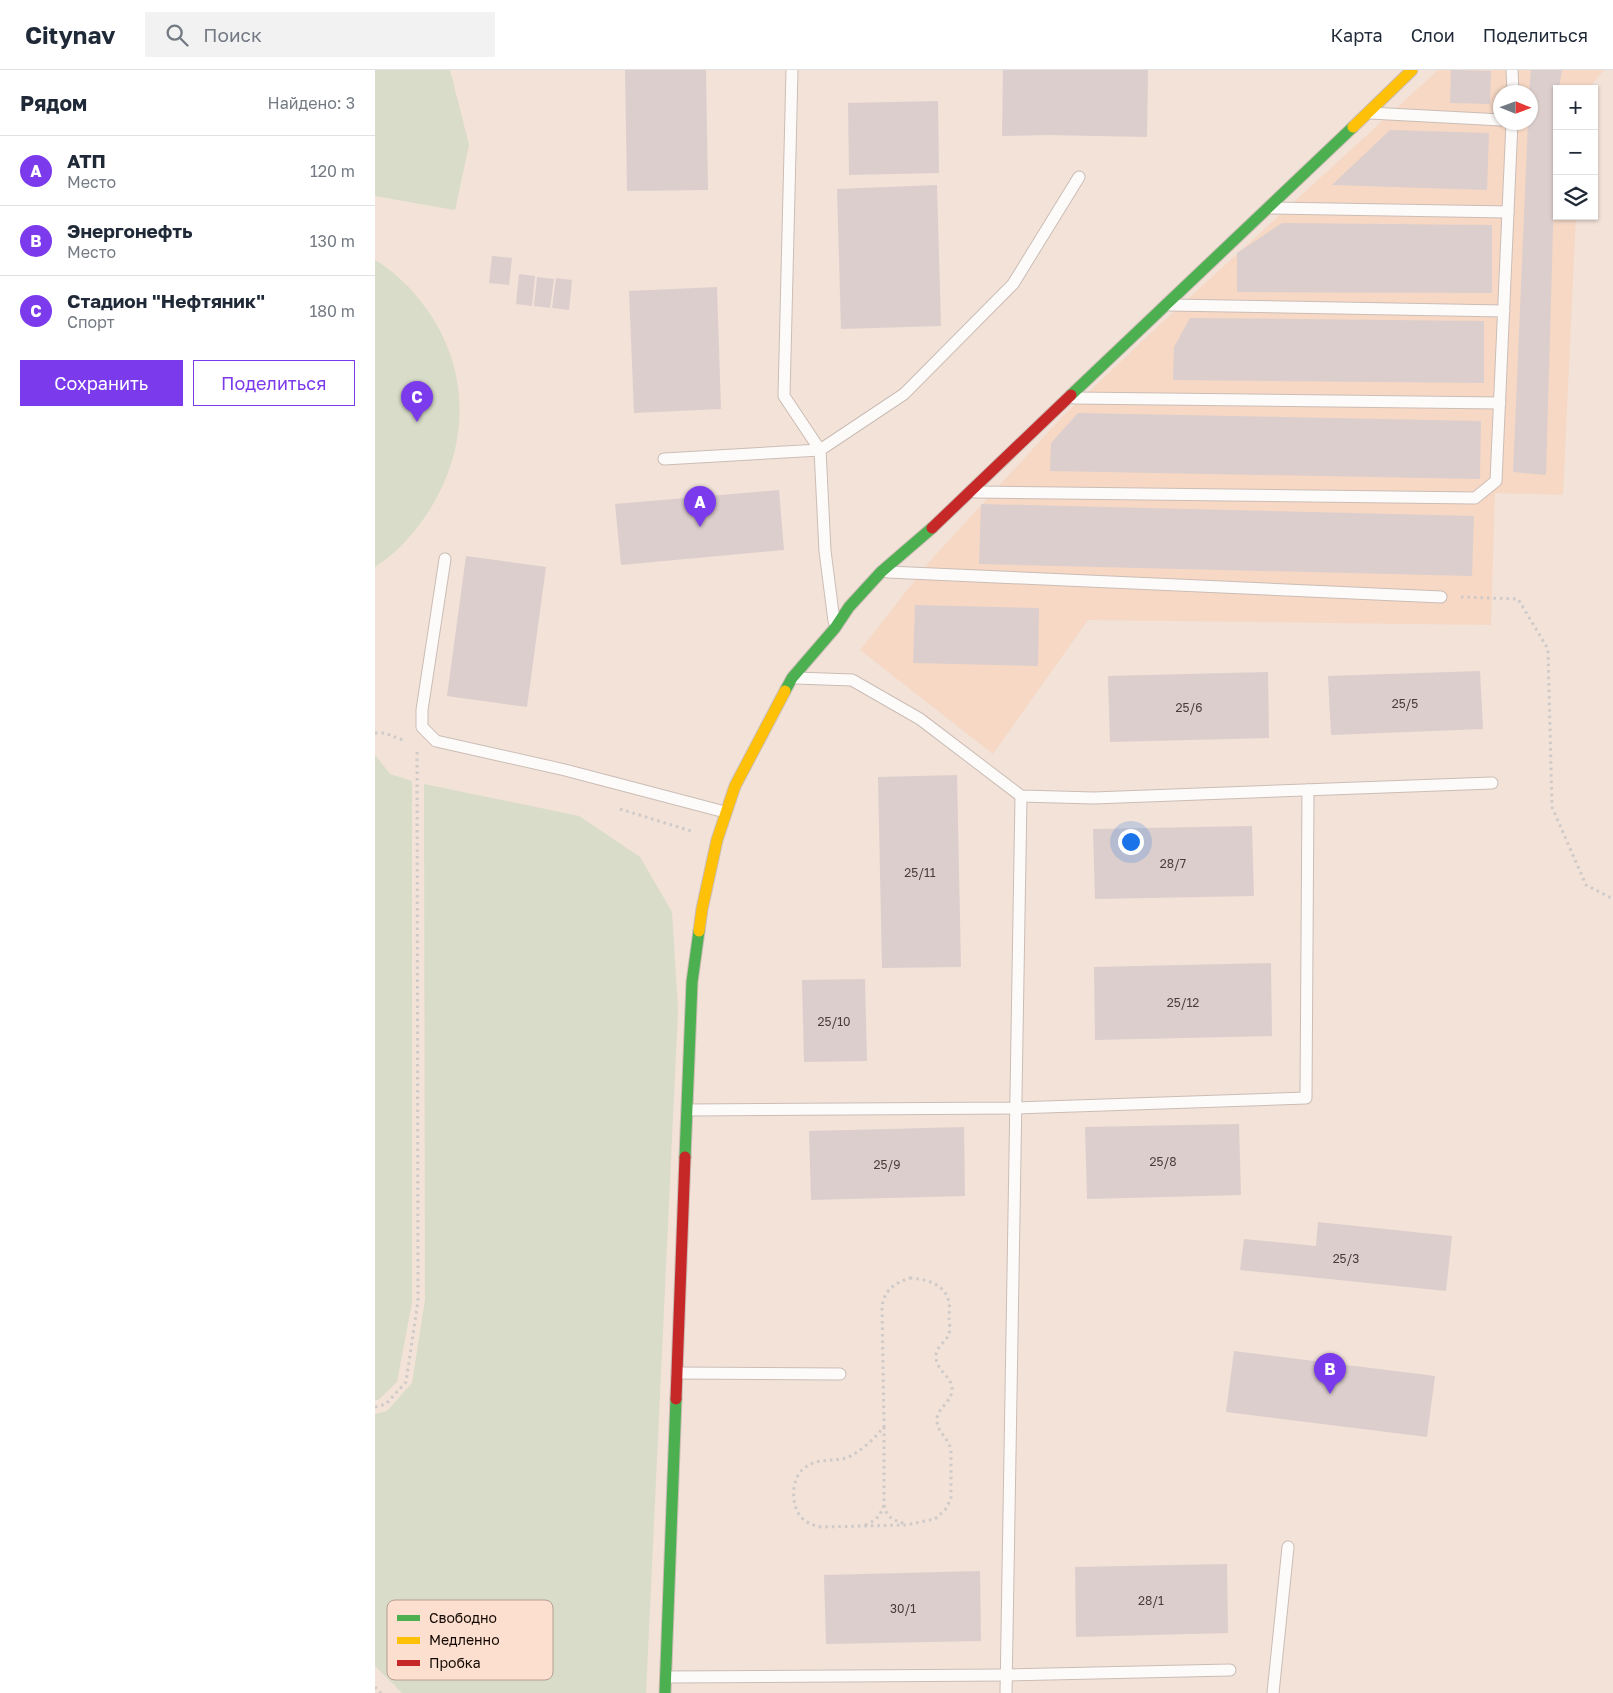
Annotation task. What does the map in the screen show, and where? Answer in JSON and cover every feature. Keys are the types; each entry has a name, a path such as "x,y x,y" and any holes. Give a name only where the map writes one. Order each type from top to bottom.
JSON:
{"street":[{"path":"665,1693 692,982 702,909 717,840 735,786 792,678 835,628 849,607 881,572 926,534 1412,70"}],"lane":[{"path":"792,70 784,396 820,450 825,551 835,628"},
{"path":"1512,70 1513,85"},
{"path":"1367,113 1493,120"},
{"path":"969,492 1475,498 1496,481 1512,130"},
{"path":"664,459 820,450 904,394 1013,284 1079,177"},
{"path":"1269,208 1508,212"},
{"path":"1166,304 1504,311"},
{"path":"1069,398 1499,403"},
{"path":"445,559 422,710 422,727 436,741 565,770 725,812"},
{"path":"881,572 1441,597"},
{"path":"792,678 852,680 920,719 1021,796 1094,798 1492,783"},
{"path":"687,1110 1015,1108 1306,1098 1308,790"},
{"path":"1007,1693 1021,796"},
{"path":"677,1373 840,1374"},
{"path":"1273,1693 1288,1547"},
{"path":"665,1677 1007,1675 1230,1670"}],"path":[{"path":"1441,597 1518,599 1548,649 1552,807 1586,885 1613,899"},
{"path":"375,1407 386,1404 406,1382 419,1301 417,746"},
{"path":"617,808 717,840"},
{"path":"883,1426 874,1439 854,1454 844,1458 825,1459 801,1471 794,1486 794,1500 800,1516 809,1524 821,1528 906,1525 935,1519 945,1510 951,1499 950,1443 943,1436 937,1420 938,1413 951,1397 952,1389 951,1382 937,1364 935,1357 936,1350 949,1333 949,1302 945,1293 931,1281 910,1278 902,1281 891,1287 884,1296 882,1306 884,1505 886,1514 893,1520 906,1525"},
{"path":"861,1526 874,1522 881,1515 884,1505"},
{"path":"375,1687 381,1693"}],"shaded area":[{"path":"1438,70 1604,70 1591,85 1553,85 1553,220 1576,220 1563,495 1495,493 1491,625 1088,620 993,754 860,650 930,561 1062,417 1155,329"}],"green space":[{"path":"375,70 450,70 469,145 455,210 375,196"},
{"path":"375,260 396,275 414,294 425,307 443,337 454,368 459,400 458,432 451,463 439,493 421,522 399,548 375,567"},
{"path":"375,755 390,774 412,781 412,1302 397,1382 378,1400 375,1400"},
{"path":"424,784 579,816 640,857 672,912 678,1010 646,1693 402,1693 389,1680 553,1680 553,1600 387,1600 387,1678 375,1666 375,1414 387,1411 412,1383 425,1300"}],"building":[{"path":"625,70 706,70 708,190 627,191"},
{"path":"1003,70 1148,70 1147,137 1002,136"},
{"path":"1451,70 1491,71 1490,104 1450,103"},
{"path":"1531,70 1562,70 1560,85 1553,85 1553,220 1546,475 1513,472 1528,130 1538,130 1538,85 1530,85"},
{"path":"938,101 939,173 849,175 848,103"},
{"path":"1390,130 1489,133 1487,190 1332,185"},
{"path":"937,185 941,326 841,329 837,189"},
{"path":"1282,223 1492,225 1492,293 1237,292 1237,253"},
{"path":"492,256 512,258 509,285 489,283"},
{"path":"519,274 535,276 532,306 516,304"},
{"path":"537,277 554,279 550,308 534,306"},
{"path":"556,278 572,280 569,310 552,308"},
{"path":"717,287 721,409 634,413 629,291"},
{"path":"1190,318 1484,321 1484,383 1173,380 1174,347"},
{"path":"1078,413 1481,421 1480,479 1050,471 1051,443"},
{"path":"779,490 784,550 621,565 615,504"},
{"path":"981,504 1474,516 1472,576 979,564"},
{"path":"466,556 546,567 527,707 447,696"},
{"path":"915,605 1039,608 1038,666 913,663"},
{"path":"1480,671 1483,729 1331,735 1328,676"},
{"path":"1268,672 1269,738 1110,742 1108,676"},
{"path":"957,775 961,967 882,968 878,777"},
{"path":"1252,826 1254,896 1095,899 1093,829"},
{"path":"1271,963 1272,1036 1095,1040 1094,967"},
{"path":"865,979 867,1061 804,1062 802,980"},
{"path":"1239,1124 1241,1195 1087,1199 1085,1127"},
{"path":"964,1127 965,1196 811,1200 809,1131"},
{"path":"1318,1222 1452,1236 1446,1291 1240,1270 1244,1239 1316,1246"},
{"path":"1234,1351 1435,1376 1427,1437 1226,1412"},
{"path":"1227,1564 1228,1633 1076,1637 1075,1567"},
{"path":"980,1571 981,1641 826,1644 824,1575"}],"traffic: fast":[{"path":"1071,395 1353,127"},
{"path":"785,691 792,678 835,628 849,607 881,572 932,528"},
{"path":"685,1157 692,982 699,931"},
{"path":"665,1693 676,1399"}],"traffic: slow":[{"path":"1353,127 1412,70"},
{"path":"699,931 717,840 735,786 785,691"}],"traffic: jam":[{"path":"932,528 1071,395"},
{"path":"676,1399 685,1157"}],"place":[{"name":"Стадион \"Нефтяник\"","path":"417,422"},
{"name":"АТП","path":"700,527"},
{"name":"Энергонефть","path":"1330,1394"}]}
